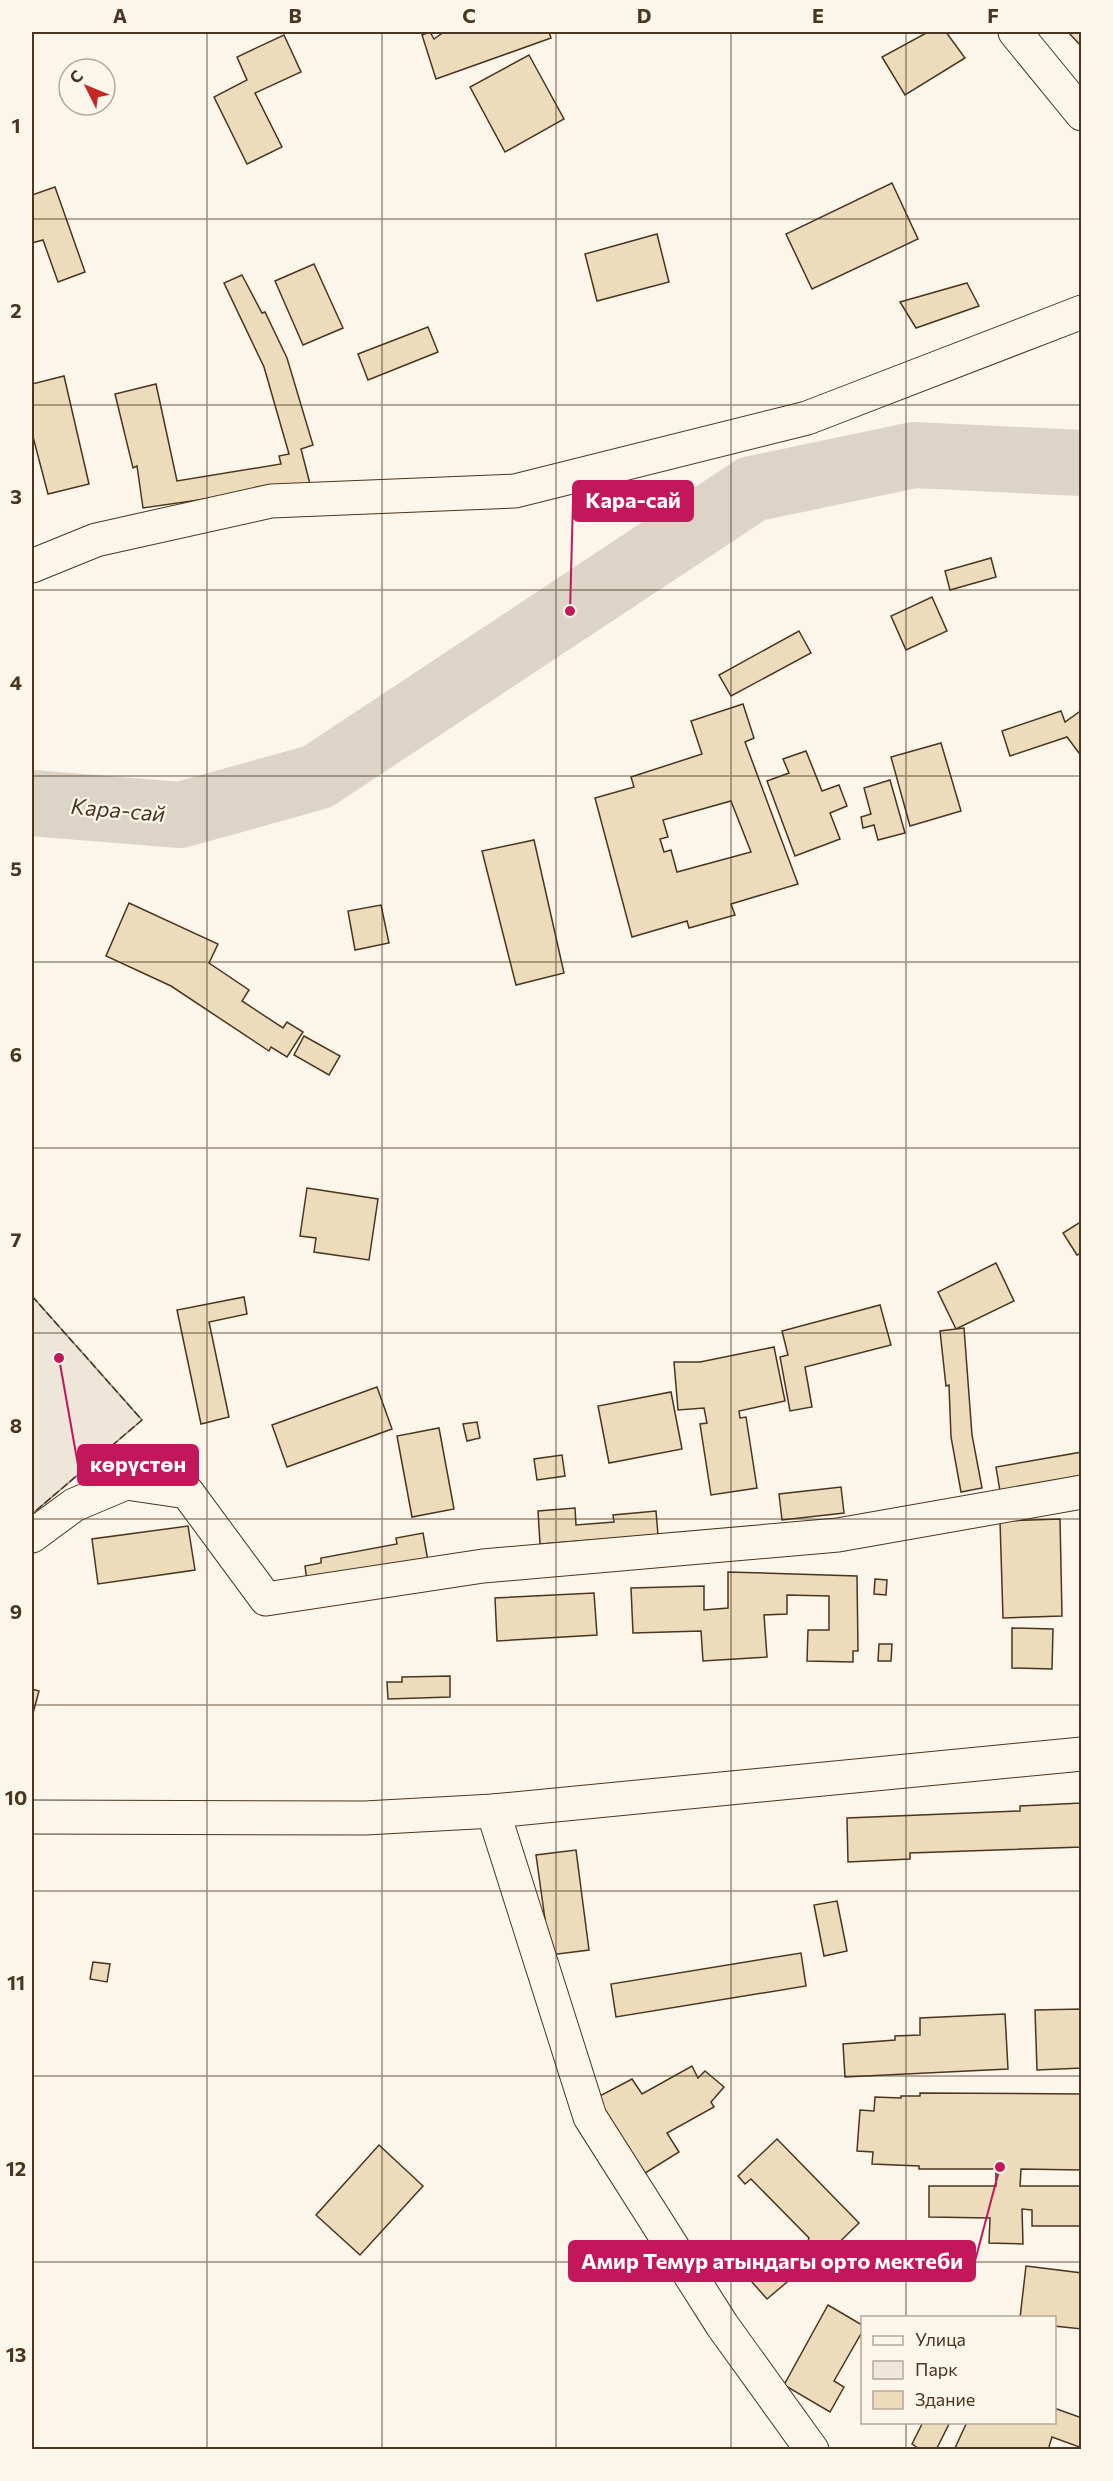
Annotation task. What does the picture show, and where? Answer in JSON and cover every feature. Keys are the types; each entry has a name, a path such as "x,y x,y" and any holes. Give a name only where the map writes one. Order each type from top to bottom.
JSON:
{"street":[{"path":"1016,32 1082,114"},
{"path":"32,566 96,540 271,501 515,491 807,418 1082,312"},
{"path":"32,1536 74,1505 126,1483 187,1492 266,1599 483,1566 838,1535 1082,1492"},
{"path":"32,1817 365,1818 494,1811 1082,1754"},
{"path":"494,1811 590,2117 722,2325 812,2450"}],"green space":[{"path":"32,1296 142,1420 32,1514"}],"building":[{"path":"430,32 434,39 444,32 549,32 551,38 436,79 422,35"},
{"path":"928,32 946,32 965,58 905,95 882,57"},
{"path":"1068,32 1082,32 1082,47"},
{"path":"284,35 301,72 255,93 282,147 247,164 214,97 247,80 237,57"},
{"path":"529,55 564,119 505,152 470,87"},
{"path":"892,183 918,239 812,289 786,234"},
{"path":"55,187 85,272 58,282 43,240 32,243 32,195"},
{"path":"657,234 669,282 597,301 585,254"},
{"path":"314,264 343,328 303,345 275,281"},
{"path":"242,275 262,313 265,312 287,358 313,445 301,449 310,484 143,508 137,466 133,468 115,394 156,384 177,481 281,464 279,456 289,454 264,367 224,283"},
{"path":"967,283 979,306 916,328 900,302"},
{"path":"428,327 438,352 368,380 358,354"},
{"path":"64,376 89,484 48,494 32,433 32,384"},
{"path":"991,558 996,577 950,590 945,571"},
{"path":"932,597 947,631 906,650 891,616"},
{"path":"799,631 811,653 731,696 719,675"},
{"path":"743,704 754,738 745,742 798,884 731,904 735,915 689,928 687,921 632,937 595,798 634,787 631,777 702,754 691,721","holes":["731,801 751,852 677,872 671,850 664,852 660,839 668,837 663,820"]},
{"path":"1082,710 1082,757 1067,737 1010,756 1002,731 1061,711 1065,722"},
{"path":"941,743 961,811 910,826 891,757"},
{"path":"806,751 822,791 839,785 847,806 830,813 840,839 795,856 767,781 789,773 783,759"},
{"path":"890,780 905,833 878,840 874,825 863,828 861,817 871,814 864,788"},
{"path":"534,840 564,973 516,985 482,851"},
{"path":"129,903 218,944 209,963 249,990 242,1001 283,1028 287,1022 303,1032 287,1057 271,1047 269,1051 171,986 106,956"},
{"path":"381,905 389,943 355,950 348,911"},
{"path":"304,1036 340,1056 329,1075 294,1055"},
{"path":"307,1188 378,1199 369,1260 314,1252 316,1238 300,1236"},
{"path":"1082,1221 1082,1253 1077,1255 1063,1233"},
{"path":"996,1263 1014,1301 956,1329 938,1292"},
{"path":"244,1297 247,1314 209,1322 229,1417 201,1424 177,1310"},
{"path":"880,1305 891,1345 805,1367 812,1407 790,1411 780,1357 788,1355 782,1331"},
{"path":"964,1328 972,1435 982,1488 961,1492 951,1437 949,1385 946,1386 940,1331"},
{"path":"774,1347 785,1401 739,1411 740,1418 746,1417 757,1488 711,1495 700,1424 707,1423 704,1408 678,1410 674,1362 700,1362"},
{"path":"377,1387 392,1429 287,1467 272,1425"},
{"path":"671,1392 682,1449 609,1463 598,1406"},
{"path":"477,1422 480,1438 467,1441 463,1424"},
{"path":"439,1428 454,1509 412,1517 397,1436"},
{"path":"1082,1452 1082,1477 1000,1491 996,1467"},
{"path":"562,1455 565,1476 537,1480 534,1459"},
{"path":"841,1487 844,1513 782,1520 779,1494"},
{"path":"575,1508 576,1525 614,1522 613,1515 656,1511 658,1535 540,1544 538,1511"},
{"path":"1060,1519 1062,1616 1003,1618 1000,1521"},
{"path":"188,1526 195,1570 98,1584 92,1539"},
{"path":"423,1533 428,1561 307,1581 305,1566 321,1563 321,1558 397,1544 396,1538"},
{"path":"728,1572 857,1576 858,1651 853,1651 853,1662 807,1661 808,1630 829,1630 829,1596 787,1595 787,1614 764,1615 767,1657 703,1661 701,1631 633,1633 631,1588 704,1586 704,1610 728,1608"},
{"path":"875,1579 887,1580 886,1595 874,1594"},
{"path":"594,1593 597,1635 497,1641 495,1598"},
{"path":"1012,1628 1053,1629 1052,1669 1012,1668"},
{"path":"879,1644 892,1644 891,1661 878,1661"},
{"path":"450,1676 450,1697 388,1699 387,1682 402,1682 402,1677"},
{"path":"32,1689 39,1691 32,1717"},
{"path":"1082,1803 1082,1847 910,1853 910,1859 848,1862 847,1818 1020,1811 1020,1806"},
{"path":"576,1850 589,1950 550,1955 536,1855"},
{"path":"837,1901 847,1951 824,1956 814,1905"},
{"path":"801,1953 806,1986 616,2017 611,1984"},
{"path":"93,1962 110,1964 107,1982 90,1979"},
{"path":"1082,2009 1082,2068 1037,2070 1035,2010"},
{"path":"1005,2014 1008,2069 845,2077 843,2044 895,2040 895,2036 920,2035 920,2018"},
{"path":"692,2066 698,2078 705,2071 724,2087 711,2102 714,2107 667,2133 679,2152 642,2175 594,2099 632,2079 642,2094"},
{"path":"920,2093 1082,2094 1082,2170 1021,2169 1020,2186 1082,2186 1082,2226 1032,2226 1032,2210 1022,2209 1023,2244 989,2243 990,2218 929,2217 929,2186 996,2186 996,2169 919,2169 919,2166 872,2164 873,2152 857,2151 860,2110 874,2111 875,2097 901,2098 901,2096 920,2096"},
{"path":"777,2139 859,2223 817,2264 804,2250 809,2238 751,2179 745,2184 738,2176"},
{"path":"379,2145 423,2186 360,2255 316,2215"},
{"path":"778,2260 793,2277 767,2299 752,2282"},
{"path":"1026,2266 1082,2273 1082,2329 1056,2326 1056,2316 1020,2316"},
{"path":"828,2305 861,2324 861,2334 834,2381 844,2387 830,2412 784,2385"},
{"path":"1056,2409 1082,2418 1082,2448 1052,2437 1048,2450 955,2448 966,2424 1056,2424"},
{"path":"922,2424 949,2424 936,2450 921,2450 912,2444"}],"waterway":[{"name":"Кара-сай","path":"32,803 180,815 317,777 752,489 914,455 1082,463"}],"fence":[{"path":"32,1296 142,1420 32,1514"}],"place":[{"name":"Кара-сай","path":"570,611"},
{"name":"көрүстөн","path":"59,1358"},
{"name":"Амир Темур атындагы орто мектеби","path":"1000,2167"}]}
